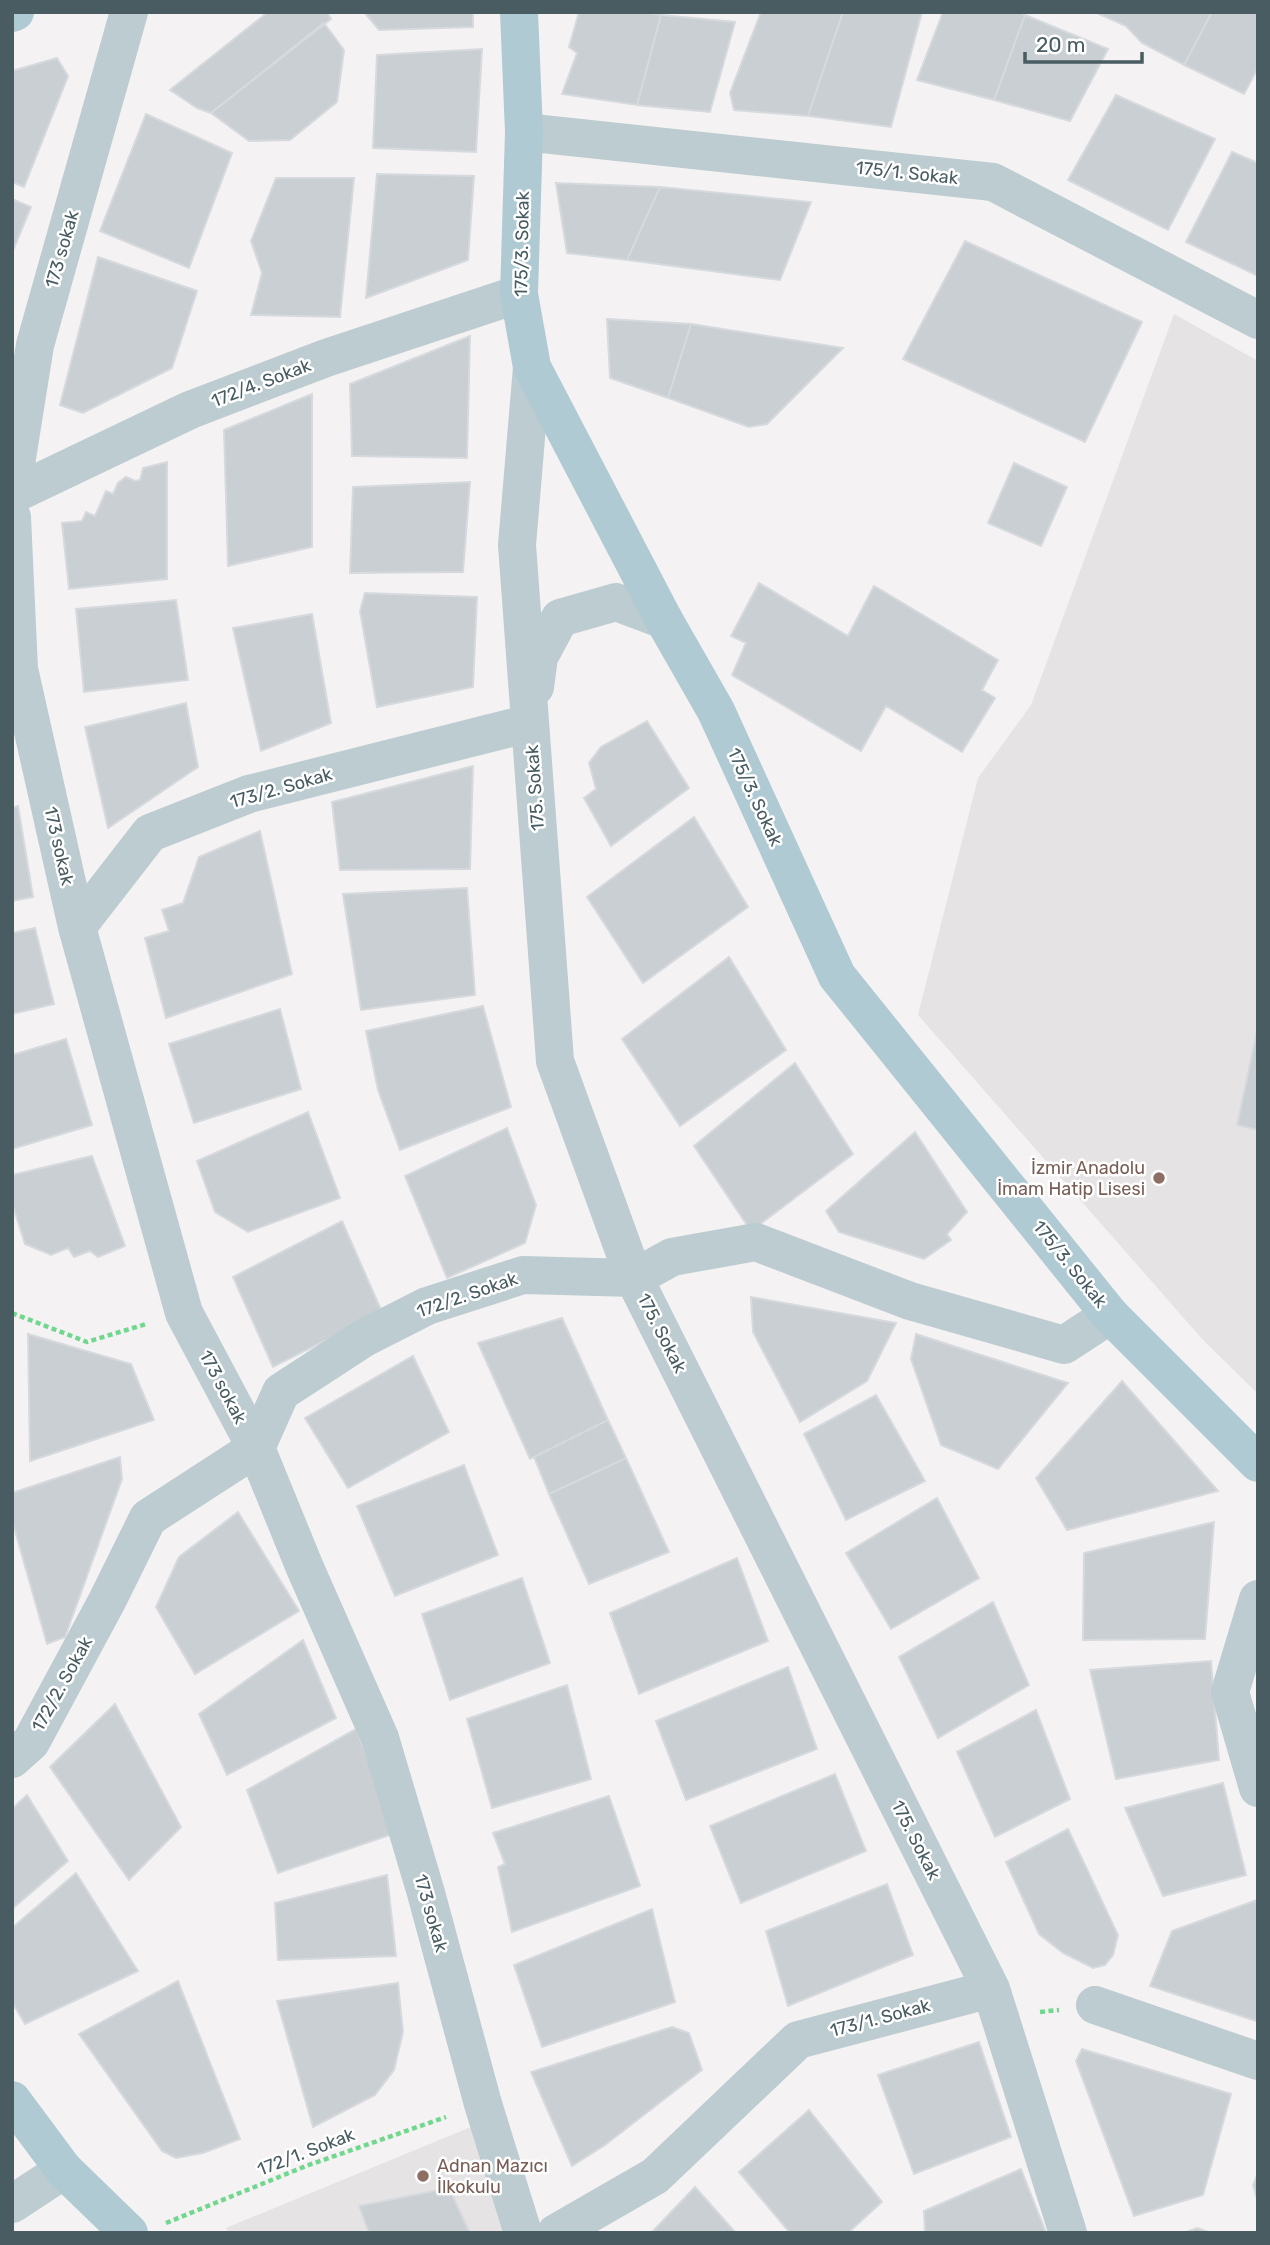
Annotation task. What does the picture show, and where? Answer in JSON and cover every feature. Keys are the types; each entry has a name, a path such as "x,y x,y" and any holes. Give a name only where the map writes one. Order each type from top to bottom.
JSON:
{"main road":[{"name":"175/3. Sokak","path":"519,12 524,132 519,294 532,367 664,620 716,711 837,976 1110,1315 1258,1463"},
{"path":"12,2100 64,2170 142,2230"}],"street":[{"name":"173 sokak","path":"12,489 35,345 129,12"},
{"name":"175/1. Sokak","path":"524,132 993,182 1258,320"},
{"name":"172/4. Sokak","path":"12,495 190,410 326,358 519,294"},
{"name":"175. Sokak","path":"532,367 517,545 555,1061 634,1278 991,1989 1068,2233"},
{"name":"173 sokak","path":"12,517 19,668 77,927 184,1313 256,1448 305,1568 380,1738 426,1893 483,2104 523,2233"},
{"path":"530,723 539,657 560,618 616,602 664,620"},
{"name":"173/2. Sokak","path":"77,927 150,833 249,794 530,723"},
{"name":"172/2. Sokak","path":"12,1759 31,1742 148,1518 256,1448 281,1392 364,1338 427,1306 523,1275 634,1278 673,1257 756,1242 910,1301 1064,1345 1110,1315"},
{"path":"1258,1599 1230,1692 1258,1788"},
{"name":"173/1. Sokak","path":"556,2233 655,2176 798,2040 991,1989"},
{"path":"1095,2005 1258,2061"},
{"path":"12,2204 64,2170"}],"path":[{"path":"12,1313 87,1342 184,1313"},
{"path":"991,1989 1042,2013 1095,2005"},
{"name":"172/1. Sokak","path":"142,2230 306,2166 483,2104"}],"shaded area":[{"name":"İzmir Anadolu İmam Hatip Lisesi","path":"1174,314 1258,361 1258,1394 1203,1340 918,1015 978,778 1031,705"},
{"name":"Adnan Mazıcı İlkokulu","path":"478,2124 513,2233 230,2233 226,2228"}],"building":[{"path":"268,12 327,12 331,19 211,113 197,108 170,90"},
{"path":"364,12 473,12 473,27 379,30"},
{"path":"579,12 643,12 661,15 637,105 562,94 577,53 569,47"},
{"path":"761,12 843,12 808,116 734,110 730,93"},
{"path":"843,12 922,12 891,127 808,116"},
{"path":"943,12 1019,12 1025,15 994,100 917,80"},
{"path":"1099,12 1212,12 1184,65 1142,43 1126,26"},
{"path":"1212,12 1258,12 1258,68 1244,94 1184,65"},
{"path":"661,15 735,22 710,112 637,105"},
{"path":"1025,15 1108,49 1070,121 994,100"},
{"path":"324,23 344,50 337,102 290,140 249,141 211,113"},
{"path":"482,49 476,152 373,148 377,55"},
{"path":"57,58 68,76 24,187 12,182 12,71"},
{"path":"1116,95 1215,139 1168,230 1068,180"},
{"path":"146,114 232,153 189,268 100,231"},
{"path":"1232,152 1258,163 1258,276 1186,242"},
{"path":"377,174 474,176 468,260 366,298"},
{"path":"276,178 354,178 340,317 251,315 262,273 251,241"},
{"path":"556,183 660,187 627,260 567,253"},
{"path":"660,187 811,202 780,280 627,260"},
{"path":"12,199 31,207 12,253"},
{"path":"965,241 1142,322 1085,442 903,359"},
{"path":"98,257 197,291 172,368 83,413 60,405"},
{"path":"607,319 691,324 668,398 610,378"},
{"path":"691,324 843,348 767,424 749,427 668,398"},
{"path":"470,336 467,458 352,456 350,384"},
{"path":"312,394 312,547 228,566 224,430"},
{"path":"167,462 167,579 69,589 62,523 82,521 86,512 95,516 106,491 113,494 118,483 126,477 140,480 143,468"},
{"path":"1014,463 1067,487 1041,546 988,523"},
{"path":"470,482 463,572 350,573 353,487"},
{"path":"759,583 848,636 874,586 998,660 982,690 995,698 962,752 886,706 861,751 732,675 746,643 731,636"},
{"path":"365,593 477,597 473,687 377,707 360,611"},
{"path":"176,600 188,680 84,692 76,609"},
{"path":"312,614 331,723 261,751 233,628"},
{"path":"186,703 198,767 108,828 85,727"},
{"path":"647,721 689,788 611,846 584,798 596,789 589,763 601,747"},
{"path":"473,766 470,869 340,870 332,802"},
{"path":"18,806 33,897 12,901 12,808"},
{"path":"694,817 748,907 643,983 587,897"},
{"path":"260,831 292,974 166,1018 145,938 169,931 162,910 183,903 199,857"},
{"path":"467,888 475,995 361,1010 343,894"},
{"path":"35,928 54,1004 12,1014 12,933"},
{"path":"729,957 786,1050 680,1126 622,1039"},
{"path":"483,1006 511,1107 400,1150 378,1090 366,1031"},
{"path":"280,1009 301,1089 194,1123 169,1044"},
{"path":"1258,1026 1258,1130 1237,1125"},
{"path":"66,1039 92,1125 12,1149 12,1055"},
{"path":"795,1063 853,1154 751,1231 694,1146"},
{"path":"308,1112 340,1198 248,1232 215,1212 197,1161"},
{"path":"507,1128 536,1205 525,1243 447,1278 405,1176"},
{"path":"915,1132 967,1212 947,1234 951,1240 924,1259 839,1232 826,1211"},
{"path":"92,1156 125,1246 98,1257 90,1251 74,1257 68,1248 51,1255 25,1244 12,1203 12,1175"},
{"path":"342,1221 382,1312 273,1367 233,1277"},
{"path":"751,1297 896,1323 867,1381 800,1422 753,1332"},
{"path":"562,1318 608,1420 530,1459 478,1343"},
{"path":"28,1334 131,1364 154,1420 30,1461"},
{"path":"916,1334 1068,1383 998,1469 941,1445 911,1359"},
{"path":"413,1356 449,1432 348,1488 305,1418"},
{"path":"1122,1381 1218,1491 1067,1530 1036,1478"},
{"path":"876,1395 925,1481 846,1520 804,1434"},
{"path":"608,1420 626,1458 549,1494 534,1457"},
{"path":"120,1457 122,1479 65,1637 47,1644 12,1520 12,1493"},
{"path":"626,1458 669,1552 589,1584 549,1494"},
{"path":"464,1465 498,1555 395,1596 357,1506"},
{"path":"937,1498 979,1578 891,1629 846,1553"},
{"path":"238,1512 299,1611 195,1674 156,1607 179,1557"},
{"path":"1214,1522 1205,1639 1083,1640 1084,1553"},
{"path":"737,1558 768,1641 639,1694 610,1613"},
{"path":"522,1578 550,1663 450,1700 422,1614"},
{"path":"993,1602 1029,1685 938,1738 899,1657"},
{"path":"303,1640 336,1718 227,1775 199,1714"},
{"path":"1211,1661 1219,1760 1116,1779 1090,1670"},
{"path":"788,1667 817,1749 686,1800 656,1721"},
{"path":"567,1685 591,1779 492,1808 467,1719"},
{"path":"115,1704 181,1827 129,1880 50,1767"},
{"path":"1036,1710 1070,1799 995,1837 957,1752"},
{"path":"356,1729 396,1833 278,1873 247,1790"},
{"path":"835,1774 866,1851 741,1903 710,1826"},
{"path":"1223,1783 1246,1875 1163,1896 1125,1808"},
{"path":"27,1795 68,1861 12,1909 12,1809"},
{"path":"609,1796 640,1886 512,1932 498,1867 505,1864 493,1833"},
{"path":"1068,1829 1118,1935 1113,1955 1105,1965 1093,1968 1063,1953 1039,1934 1006,1862"},
{"path":"76,1873 138,1971 25,2024 12,2002 12,1928"},
{"path":"387,1875 396,1956 278,1960 275,1903"},
{"path":"887,1884 913,1955 788,2006 766,1931"},
{"path":"1257,1900 1256,2021 1150,1986 1172,1931"},
{"path":"652,1909 675,2002 542,2047 514,1965"},
{"path":"178,1981 240,2139 203,2153 176,2158 162,2151 79,2034"},
{"path":"398,1983 403,2032 394,2070 375,2095 313,2127 277,2001"},
{"path":"672,2027 689,2033 702,2070 605,2145 572,2166 531,2072"},
{"path":"979,2042 1011,2137 914,2174 878,2075"},
{"path":"1082,2049 1231,2094 1203,2195 1134,2216 1076,2061"},
{"path":"809,2110 882,2202 848,2233 790,2233 739,2172"},
{"path":"1021,2169 1046,2233 925,2233 924,2211"},
{"path":"1258,2173 1258,2202 1253,2185"},
{"path":"695,2187 736,2233 651,2233"},
{"path":"449,2188 470,2233 369,2233 359,2206"},
{"path":"1197,2228 1211,2233 1184,2233"}],"place":[{"name":"İzmir Anadolu İmam Hatip Lisesi","path":"1159,1178"},
{"name":"Adnan Mazıcı İlkokulu","path":"423,2176"}]}
